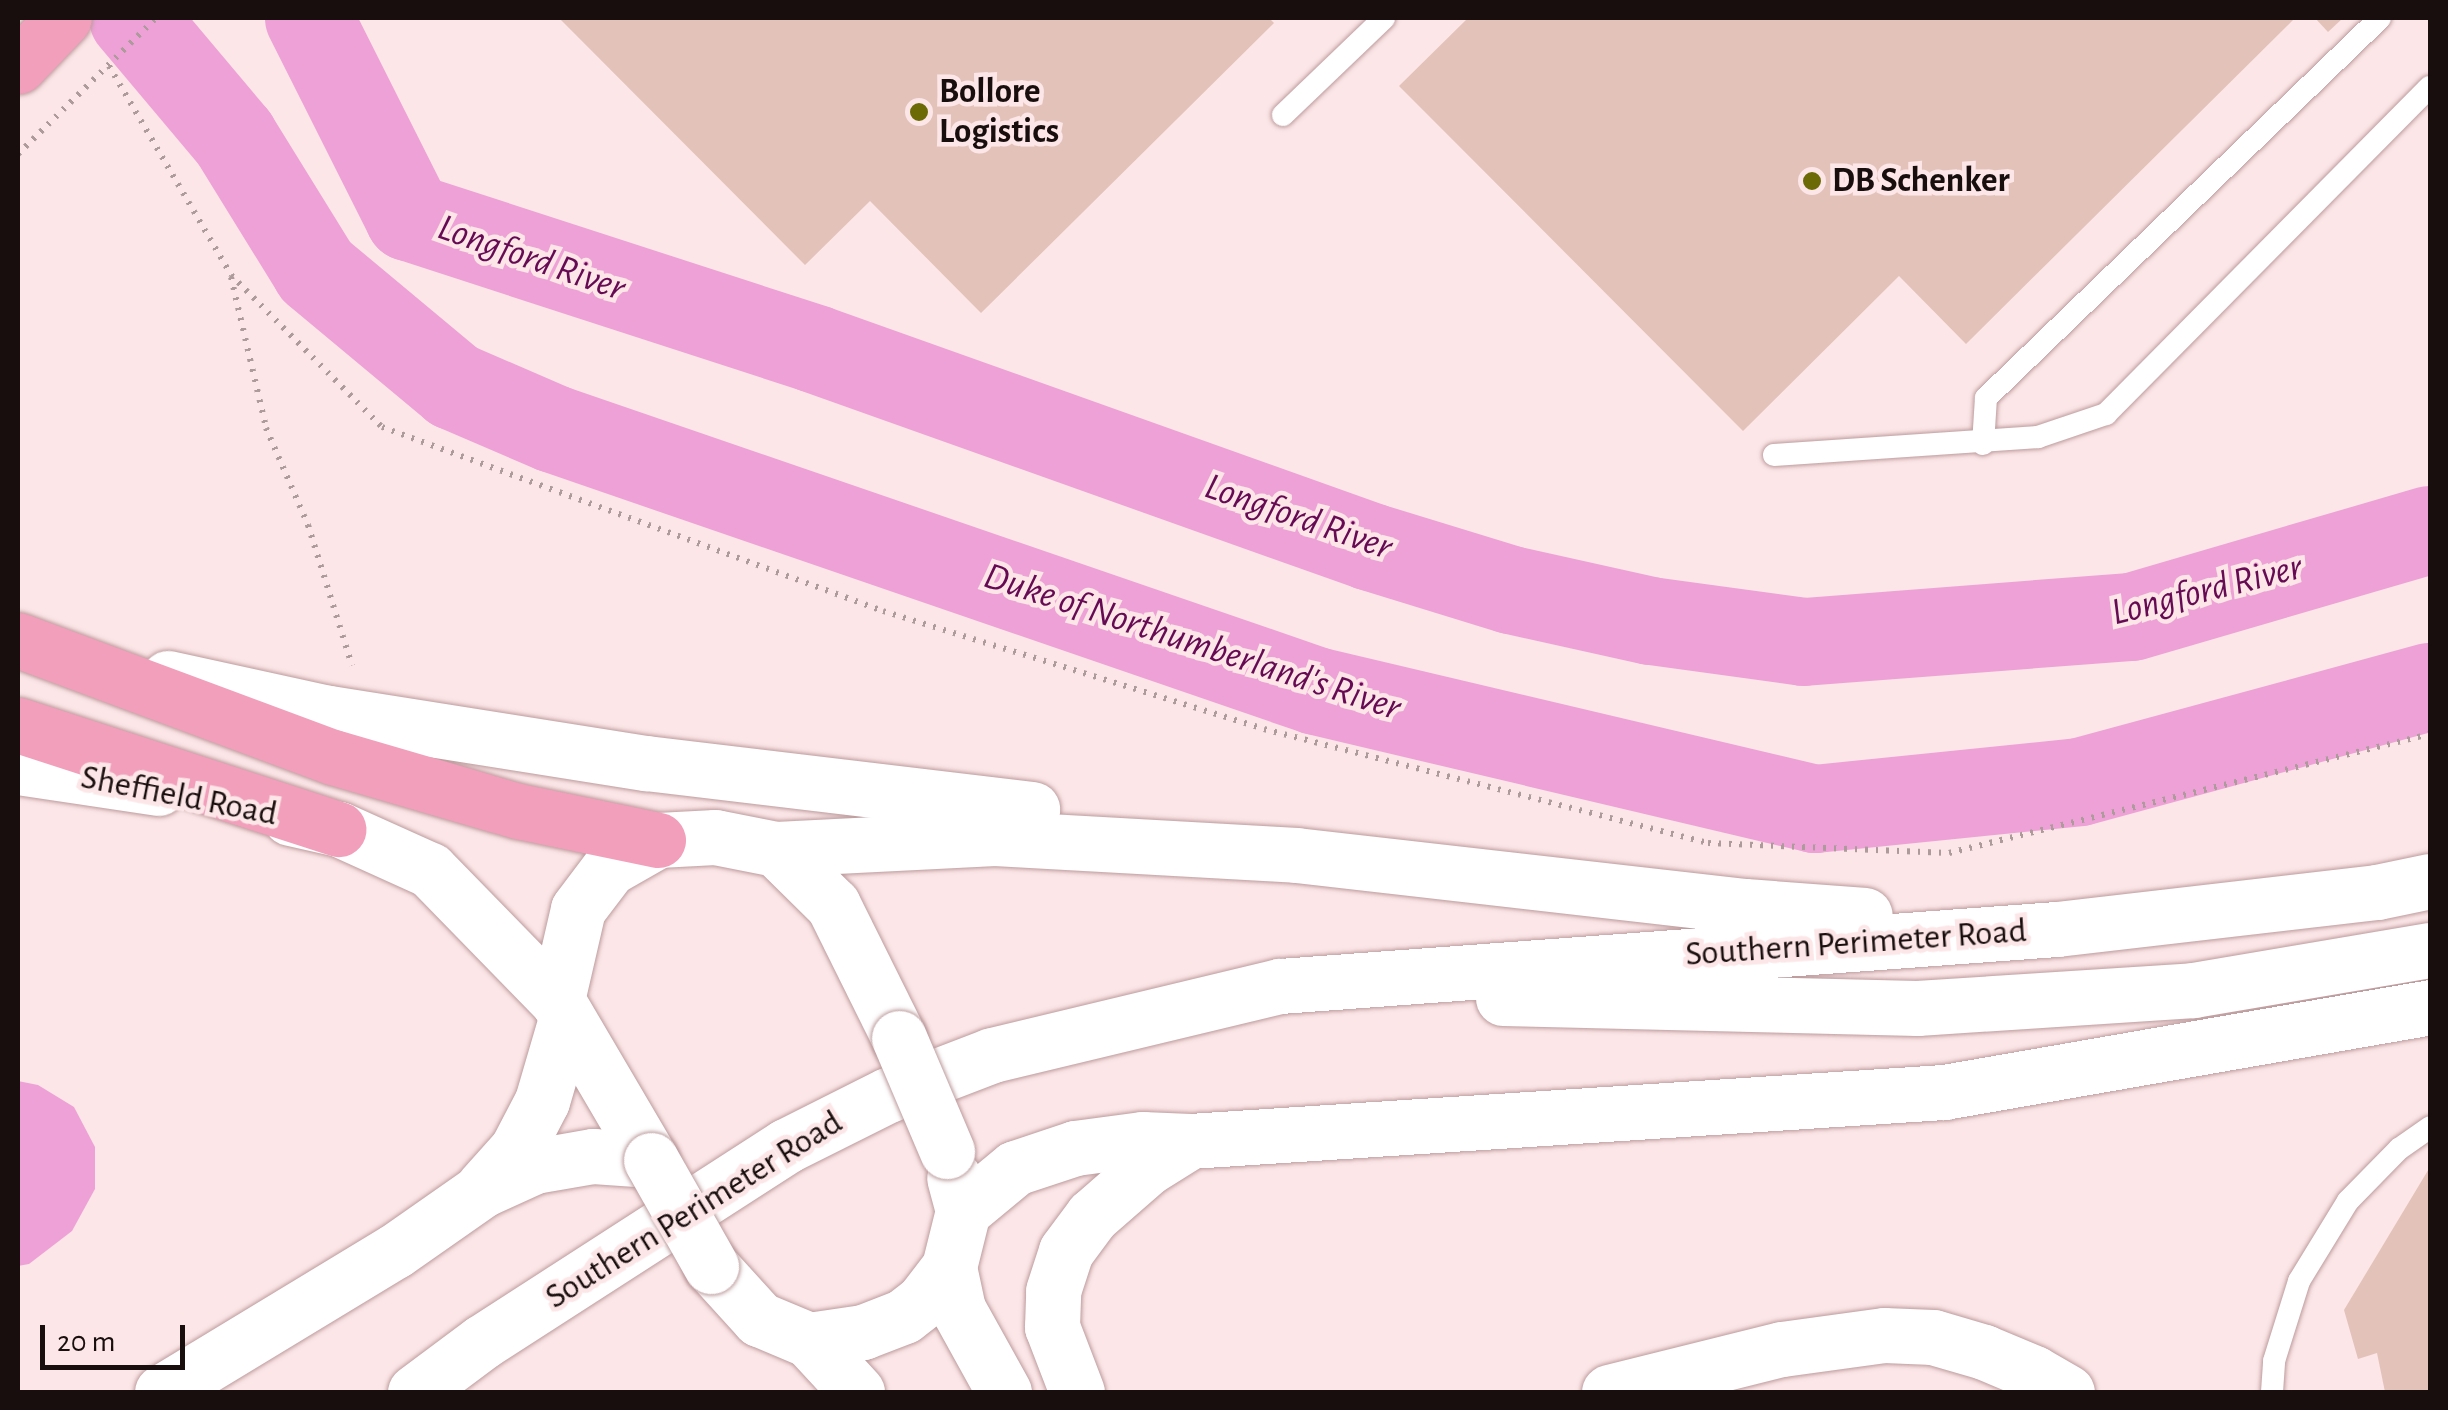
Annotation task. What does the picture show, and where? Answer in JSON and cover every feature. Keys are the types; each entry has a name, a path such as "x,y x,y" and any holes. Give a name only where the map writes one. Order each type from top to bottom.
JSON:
{"highway":[{"path":"35,647 332,757 518,811 658,840"},
{"path":"18,726 339,829"}],"street":[{"path":"35,647 368,719 646,763 1139,822 1296,855"},
{"name":"Sheffield Road","path":"18,767 128,782 339,829 430,870 562,1009 711,1266 759,1319 809,1340"},
{"path":"482,1190 517,1149 542,1101 578,908 609,868 658,840 715,837 776,849 995,838 1296,855 1745,906 2057,929"},
{"path":"776,849 833,905 900,1038 946,1151 962,1212 949,1267 923,1301 904,1316 862,1332 809,1340"},
{"name":"Southern Perimeter Road","path":"416,1392 482,1342 786,1146 888,1095 992,1055 1280,986 2057,929 2377,892 2430,881"},
{"name":"Southern Perimeter Road","path":"1280,986 1581,1003 1917,1008 2193,990 2430,950"},
{"path":"962,1212 1015,1168 1075,1148 1142,1140 1190,1141 1944,1092 2430,1008"},
{"path":"1077,1392 1052,1326 1053,1291 1066,1252 1092,1216 1147,1168 1190,1141"},
{"path":"162,1392 396,1251 482,1190 535,1166 592,1156 651,1160"},
{"path":"949,1267 958,1309 1004,1392"},
{"path":"1609,1392 1782,1349 1884,1335 1933,1337 1984,1352 2034,1372 2067,1392"},
{"path":"809,1340 857,1392"}],"lane":[{"path":"1283,114 1384,18"},
{"path":"1982,444 1986,398 2380,18"},
{"path":"1774,455 2038,438 2106,414 2430,87"},
{"path":"2272,1392 2274,1360 2299,1282 2348,1201 2399,1149 2430,1127"}],"path":[{"path":"18,154 156,18"},
{"path":"109,66 231,275 382,427 883,612 1264,729 1708,843 1949,853 2430,734"},
{"path":"231,275 266,428 308,525 368,719"}],"shaded area":[{"path":"18,1081 38,1085 74,1107 95,1147 95,1189 72,1231 29,1264 18,1266"}],"building":[{"name":"Bollore Logistics","path":"559,18 1269,18 1274,23 981,313 870,201 805,265"},
{"name":"DB Schenker","path":"1468,18 2295,18 1966,344 1899,276 1743,431 1399,86"},
{"path":"2315,18 2343,18 2328,32"},
{"path":"2430,1167 2430,1392 2385,1392 2377,1353 2358,1359 2344,1310"}],"waterway":[{"name":"Duke of Northumberland's River","path":"133,18 234,138 316,271 454,386 554,429 1316,691 1815,809 2080,782 2430,687"},
{"name":"Longford River","path":"309,18 409,217 815,349 1371,547 1511,590 1651,621 1804,642 2132,617 2430,530"}],"place":[{"name":"Bollore Logistics","path":"919,112"},
{"name":"DB Schenker","path":"1812,181"}]}
